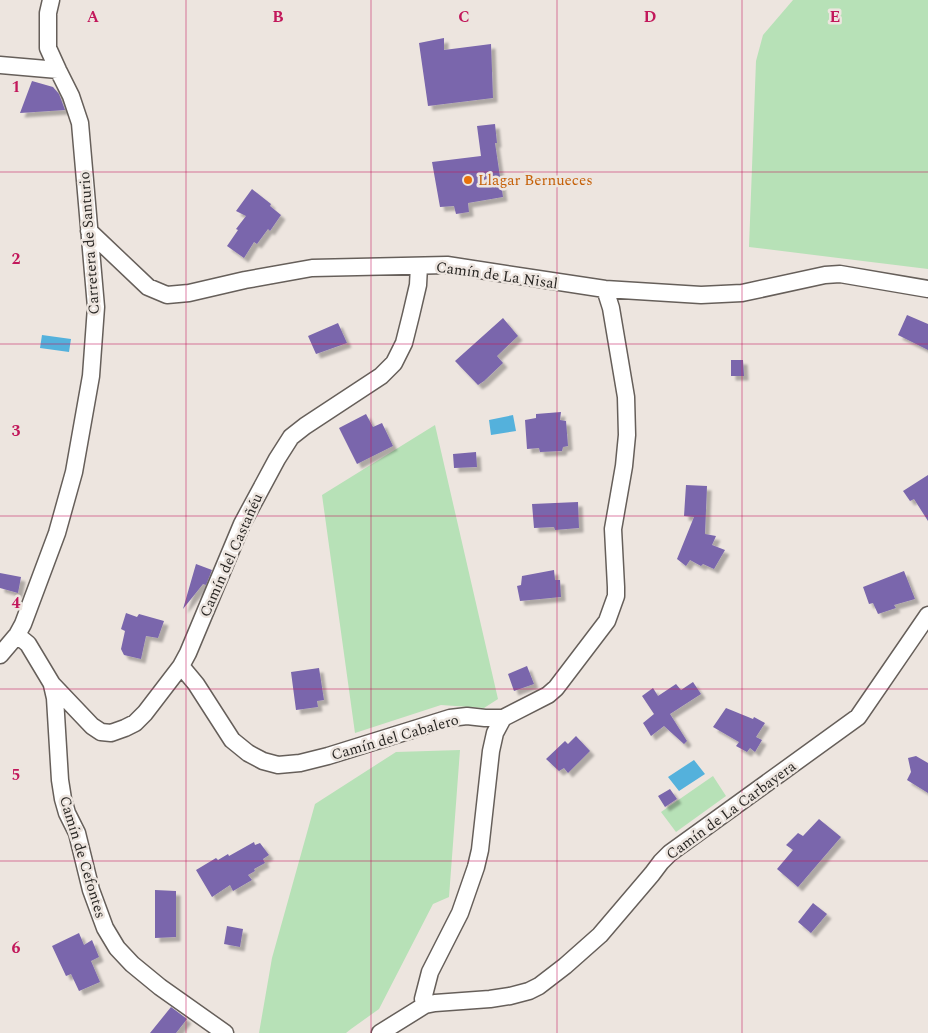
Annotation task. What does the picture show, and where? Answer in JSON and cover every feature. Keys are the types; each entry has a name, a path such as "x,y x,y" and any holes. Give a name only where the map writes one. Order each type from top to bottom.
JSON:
{"street":[{"name":"Carretera de Santurio","path":"0,655 17,635 23,624 57,533 74,472 91,376 96,307 80,123 71,96 48,48 48,13 51,0"},
{"path":"0,65 58,70"},
{"name":"Camín de La Nisal","path":"88,231 148,287 167,295 189,293 245,280 312,268 447,265 605,289 701,295 742,293 825,275 840,274 928,289"},
{"name":"Camín del Castañéu","path":"17,635 28,644 52,684 100,732 111,733 135,723 162,692 181,666 242,524 291,437 381,376 394,362 404,343 418,285 419,266"},
{"name":"Camín del Cabalero","path":"181,666 192,678 232,740 248,753 263,761 278,764 300,763 328,756 450,718 467,716 503,718 548,695 556,688 607,621 616,596 613,529 624,466 627,435 626,397 611,308 605,289"},
{"name":"Camín de La Carbayera","path":"380,1033 426,1005 510,996 539,986 600,935 660,862 670,853 858,717 928,615"},
{"name":"Camín de Cefontes","path":"52,684 55,698 63,799 67,814 76,833 91,890 105,928 117,948 132,964 160,987 226,1033"},
{"path":"426,1005 423,999 430,972 460,913 476,867 480,850 491,751 495,733 503,718"}],"green space":[{"path":"793,0 928,0 928,269 749,247 756,61 763,35"},
{"path":"435,425 498,699 484,708 441,705 355,733 322,495"},
{"path":"460,750 449,897 433,904 379,1009 346,1033 259,1033 272,958 315,804 396,752"},
{"path":"713,776 726,796 676,832 661,812"}],"water":[{"path":"42,335 71,339 69,352 40,348"},
{"path":"513,415 516,431 491,435 489,420"},
{"path":"694,760 705,774 679,791 668,777"}],"building":[{"path":"444,38 444,50 491,44 493,98 428,106 419,43"},
{"path":"32,81 53,87 59,94 65,110 20,113"},
{"name":"Llagar Bernueces","path":"495,124 497,143 495,143 503,197 468,203 469,212 456,214 454,206 440,207 432,162 481,156 477,126"},
{"path":"252,189 271,204 270,206 281,215 270,231 268,229 257,244 254,242 244,258 227,246 246,216 236,211"},
{"path":"907,315 928,324 928,350 898,335"},
{"path":"503,318 518,336 497,356 503,363 478,385 455,361"},
{"path":"338,323 347,343 316,354 308,336"},
{"path":"731,360 743,360 744,376 731,376"},
{"path":"561,412 560,420 566,421 568,446 563,447 562,451 540,452 539,448 527,449 525,420 536,418 536,414"},
{"path":"366,414 373,427 382,423 393,446 357,464 339,428"},
{"path":"476,452 477,467 454,468 453,454"},
{"path":"928,475 928,521 914,499 910,501 903,491"},
{"path":"686,485 707,486 705,534 716,536 712,545 725,550 714,569 703,564 701,566 690,560 686,566 677,559 694,517 684,516"},
{"path":"578,502 579,528 555,530 554,527 534,528 532,504"},
{"path":"196,564 212,570 206,585 203,584 183,609"},
{"path":"554,570 555,580 560,580 561,597 520,601 517,586 521,585 522,576"},
{"path":"904,571 915,599 894,605 896,608 878,614 873,603 869,604 863,587"},
{"path":"0,573 21,577 18,593 0,588"},
{"path":"126,613 137,617 139,614 164,621 158,638 146,636 141,659 124,655 121,649 125,631 121,629"},
{"path":"527,666 534,684 514,691 508,674"},
{"path":"319,668 324,700 317,701 318,707 296,710 291,672"},
{"path":"693,682 701,694 670,714 687,741 684,744 664,726 651,736 643,723 654,714 642,696 653,688 658,696 676,684 681,690"},
{"path":"726,708 753,719 754,717 765,723 756,737 762,740 755,752 750,748 747,752 736,746 739,742 713,727"},
{"path":"576,736 590,751 568,773 564,768 559,771 546,759 565,741 568,744"},
{"path":"916,756 928,763 928,793 907,780 911,772 908,758"},
{"path":"670,789 677,799 665,807 658,796"},
{"path":"819,819 841,837 798,887 777,869 793,850 786,845 798,833 803,836"},
{"path":"254,842 255,845 260,843 269,855 263,859 265,863 248,875 252,880 233,891 230,885 212,897 196,870 216,858 218,860 228,854 229,856"},
{"path":"155,890 176,891 176,937 155,938"},
{"path":"813,903 827,914 811,933 798,922"},
{"path":"227,926 243,929 240,947 224,944"},
{"path":"79,933 84,945 92,940 99,957 91,961 100,982 79,991 71,974 66,976 52,946"},
{"path":"171,1007 187,1019 176,1033 150,1033"}],"place":[{"name":"Llagar Bernueces","path":"468,180"}]}
